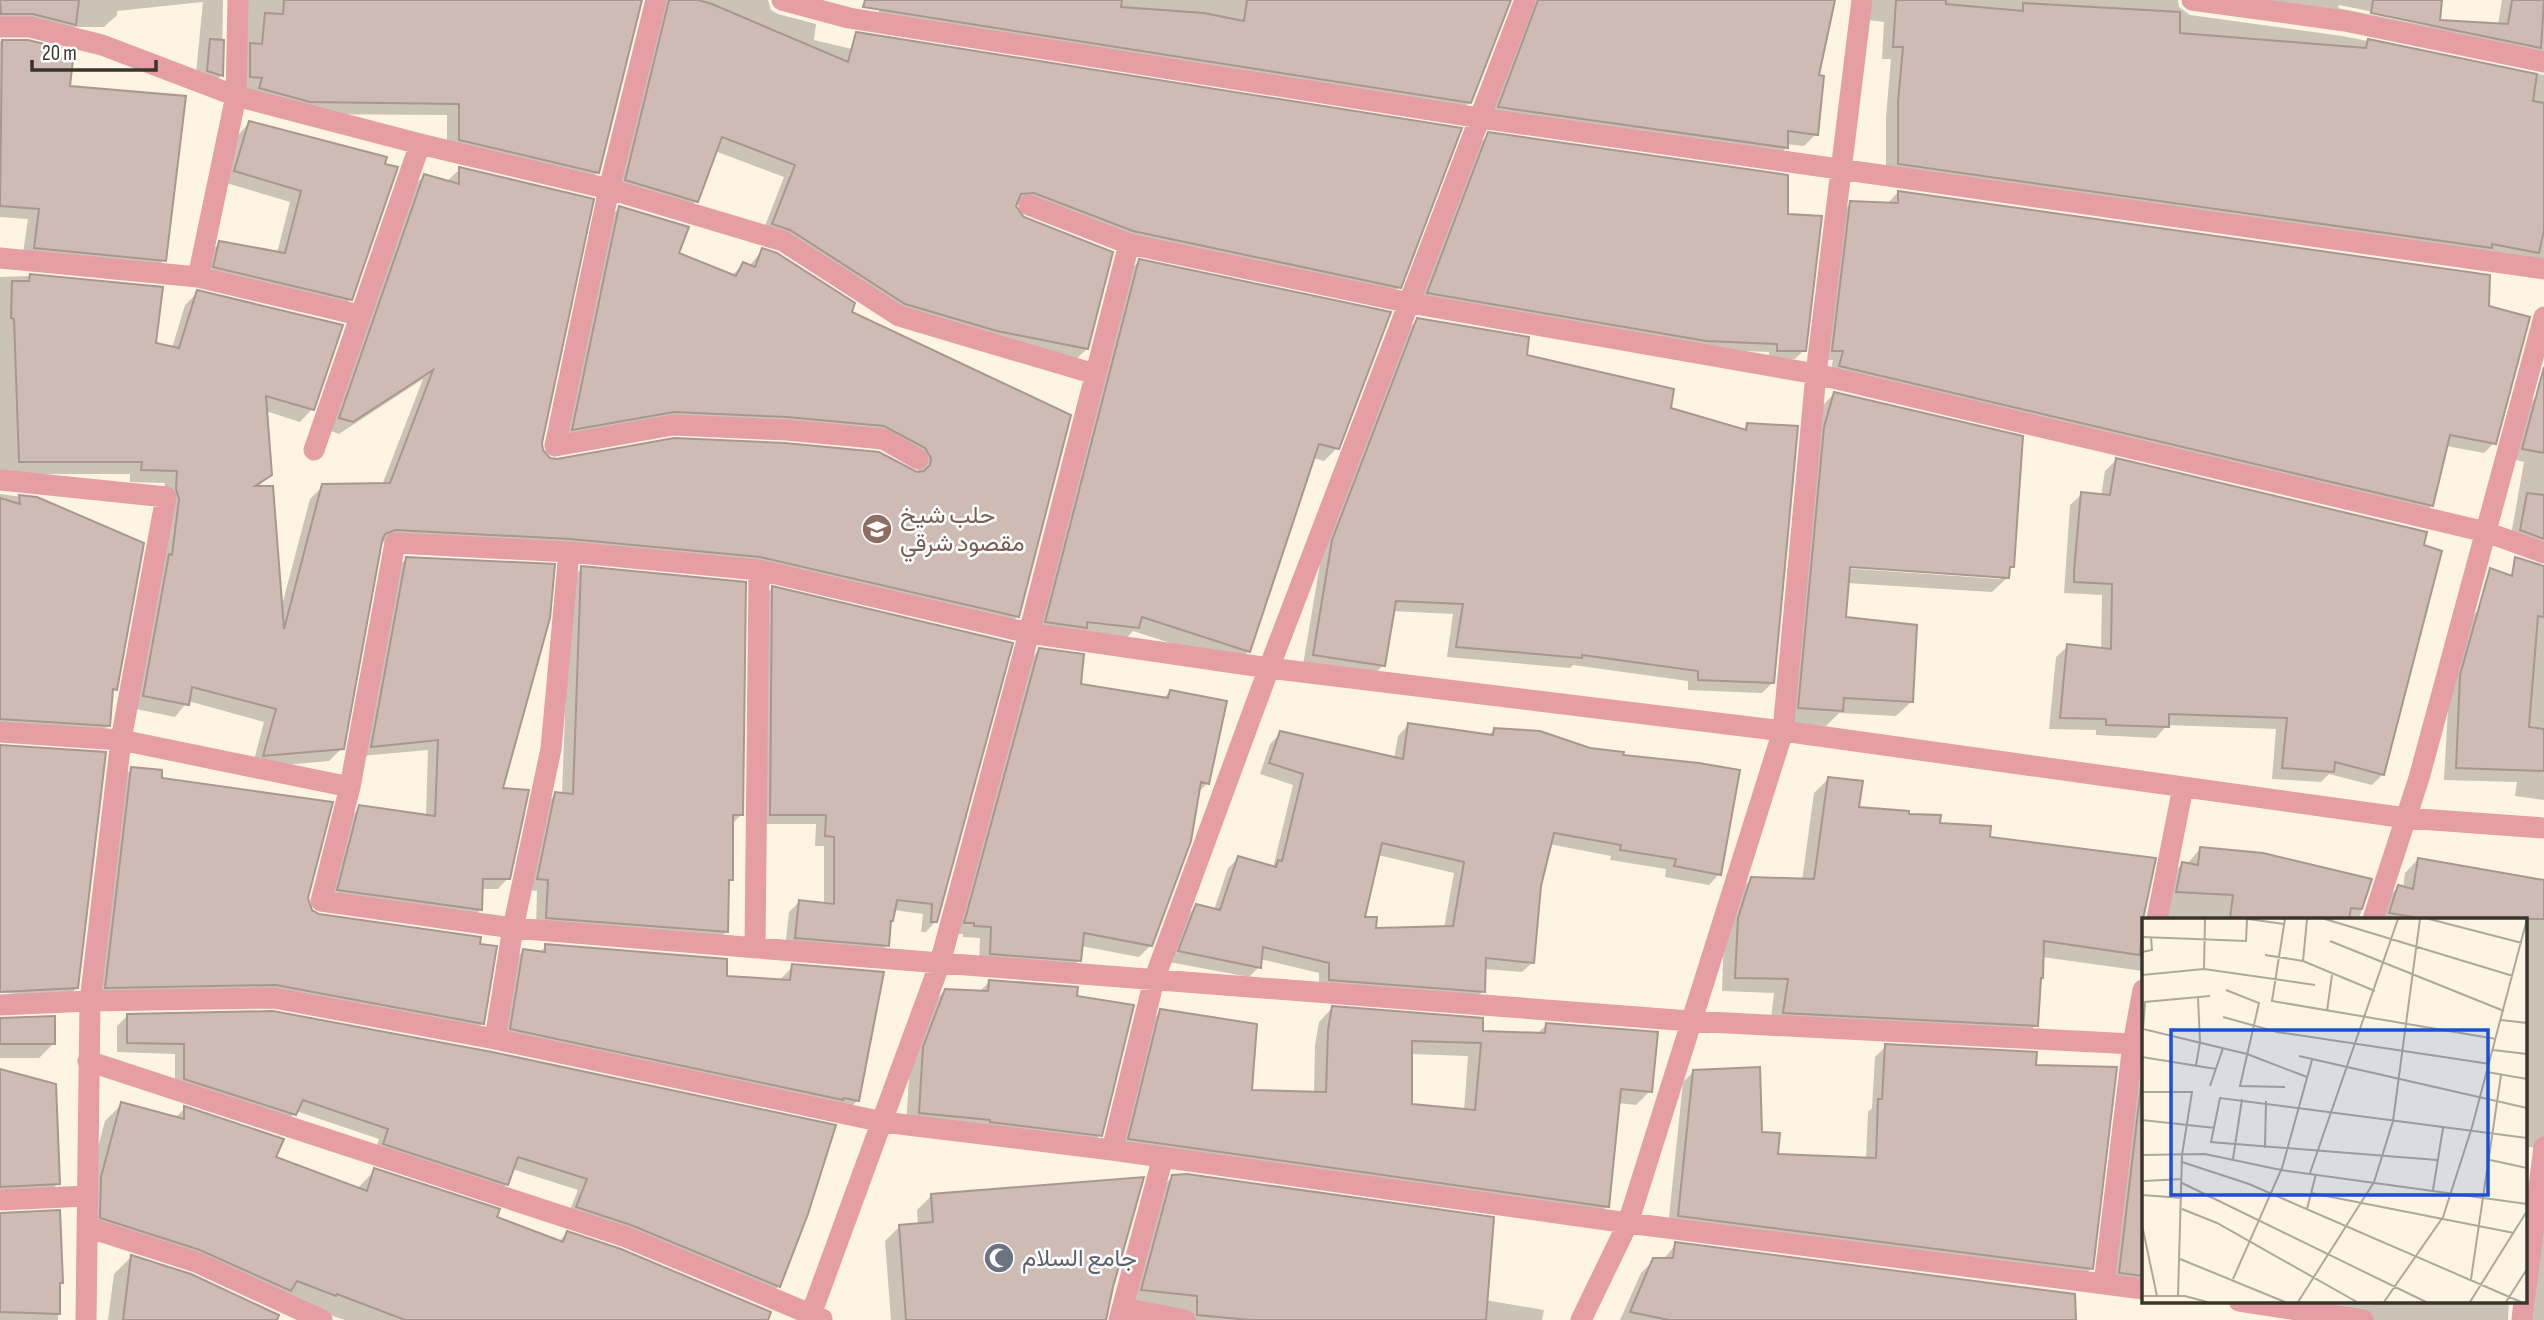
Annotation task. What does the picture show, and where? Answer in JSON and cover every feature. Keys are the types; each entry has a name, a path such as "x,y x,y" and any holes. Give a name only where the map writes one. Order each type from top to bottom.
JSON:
{"street":[{"path":"198,277 236,96 238,0"},
{"path":"656,0 609,189 555,446 673,425 786,430 883,439 918,459"},
{"path":"782,0 849,18 1480,118 2544,269"},
{"path":"1112,1150 1154,980 1269,668 1525,0"},
{"path":"1581,1320 1628,1223 1783,731 1815,374 1862,0"},
{"path":"2192,0 2345,21 2544,62"},
{"path":"0,27 30,27 102,45 236,96 609,189 783,241 899,316 1095,374"},
{"path":"314,450 420,144"},
{"path":"1029,205 1129,244 1410,303 1815,374 2486,533 2544,553"},
{"path":"88,1061 626,1237 814,1318 940,963 1029,633 1129,244"},
{"path":"0,258 198,277 359,315"},
{"path":"2373,918 2406,818 2541,340 2544,317"},
{"path":"0,480 166,497 121,740 90,1001 86,1320"},
{"path":"2133,1044 1690,1021 1154,980 513,928 321,901 350,787 395,543 569,552 759,570 1029,633 1269,668 1783,731 2406,818 2544,828"},
{"path":"495,1039 513,928 551,748 569,552"},
{"path":"755,948 759,570"},
{"path":"0,732 121,740 350,787"},
{"path":"2157,918 2183,787"},
{"path":"2104,1284 2133,1044 2142,995"},
{"path":"0,1005 274,998 495,1039 883,1122 1112,1150 1628,1223 2142,1289"},
{"path":"2526,1288 2544,1147"},
{"path":"1163,1157 1121,1314 1185,1320"},
{"path":"0,1200 87,1196"},
{"path":"87,1227 196,1262 322,1320"},
{"path":"2522,1320 2524,1302"},
{"path":"2246,1306 2363,1320"}],"building":[{"path":"0,0 79,0 76,25 33,14 1,14"},
{"path":"284,0 642,0 599,173 459,140 459,104 310,102 259,88 262,78 250,77 250,43 262,44 265,13 283,14"},
{"path":"669,0 698,0 712,4 848,62 856,32 1462,128 1401,288 1133,231 1034,193 1021,194 1016,206 1024,217 1113,252 1088,349 997,331 905,304 790,230 772,224 795,165 722,137 698,202 625,180"},
{"path":"865,0 1122,0 1121,7 1204,13 1244,21 1247,0 1511,0 1471,103 863,7"},
{"path":"1538,0 1835,0 1819,75 1824,76 1818,135 1788,131 1788,148 1498,107"},
{"path":"1896,0 1946,0 1946,4 2023,11 2023,3 2180,12 2180,33 2366,48 2368,39 2537,74 2533,101 2544,103 2544,230 2539,253 2492,244 2492,248 1898,164 1898,102 1903,47 1893,47"},
{"path":"2373,0 2442,0 2440,20 2508,24 2512,0 2544,0 2541,48 2371,13"},
{"path":"210,39 224,40 223,76 207,71"},
{"path":"2,40 28,40 74,51 70,86 186,96 166,261 34,248 39,209 0,206"},
{"path":"249,121 387,157 385,164 398,167 352,300 213,267 219,241 285,253 301,191 234,171"},
{"path":"1488,132 1788,175 1788,214 1822,216 1806,351 1777,351 1777,344 1706,341 1427,293"},
{"path":"459,167 594,199 542,443 543,450 550,458 557,459 674,438 785,443 879,452 917,472 924,471 930,465 931,458 925,448 884,426 787,417 674,412 572,430 619,206 689,227 679,253 736,276 743,262 755,267 762,248 777,253 855,303 852,312 1071,415 1019,617 760,557 570,539 395,530 385,534 382,541 344,749 263,756 276,709 192,687 189,705 143,696 169,554 172,555 179,499 176,489 177,471 141,470 142,462 19,462 14,319 11,318 12,281 29,281 30,274 163,287 156,343 179,348 197,290 343,325 314,410 266,396 272,475 255,486 273,486 284,629 322,484 390,483 433,370 353,422 339,418 424,174 459,184"},
{"path":"1898,191 2490,275 2489,306 2530,317 2496,444 2450,435 2433,506 1839,366 1843,351 1832,351 1850,201 1898,203"},
{"path":"1139,259 1391,312 1339,449 1319,444 1250,652 1142,617 1139,628 1087,622 1087,628 1045,622"},
{"path":"1417,318 1529,337 1527,355 1674,389 1671,408 1746,430 1747,423 1798,426 1774,683 1698,680 1698,671 1582,655 1582,658 1456,647 1463,604 1396,601 1385,666 1313,655 1332,540"},
{"path":"2544,367 2544,453 2522,449"},
{"path":"1834,392 2023,436 2014,567 2010,567 2009,578 1850,567 1846,617 1917,625 1913,702 1844,698 1843,711 1798,708 1824,427"},
{"path":"2116,458 2427,532 2424,545 2442,551 2384,775 2335,762 2334,772 2282,768 2287,718 2169,714 2169,727 2106,725 2106,719 2060,718 2067,644 2111,649 2112,584 2074,582 2074,571 2081,492 2110,495"},
{"path":"2527,493 2544,495 2544,539 2520,530"},
{"path":"19,495 37,497 144,543 117,690 113,689 110,726 0,719 0,498 20,504"},
{"path":"406,557 555,564 550,618 503,788 529,790 510,879 483,879 482,910 337,890 359,805 435,816 438,740 371,747"},
{"path":"2515,557 2544,566 2544,617 2538,616 2529,727 2544,729 2544,771 2456,768 2460,675 2490,568 2512,576"},
{"path":"581,566 746,582 743,815 733,815 733,880 729,880 728,932 546,918 548,880 537,879 555,792 573,794"},
{"path":"772,586 1013,643 937,922 931,922 932,904 897,900 891,921 889,946 795,938 799,900 834,904 834,837 825,836 826,815 770,815"},
{"path":"1039,648 1084,654 1081,684 1168,698 1170,690 1227,701 1209,784 1201,782 1191,841 1152,946 1084,933 1081,961 990,954 991,927 964,923"},
{"path":"1408,723 1493,735 1494,728 1540,731 1590,748 1624,752 1623,755 1740,770 1721,875 1674,866 1676,859 1620,850 1621,845 1554,833 1541,886 1534,963 1486,958 1485,992 1329,980 1329,963 1263,947 1261,968 1178,951 1196,904 1220,910 1238,856 1276,867 1278,860 1282,861 1303,774 1269,763 1280,731 1403,759","holes":["1382,843 1464,862 1453,926 1376,928 1377,917 1365,917"]},
{"path":"0,745 106,752 78,988 0,992"},
{"path":"131,767 162,770 162,778 333,802 308,898 312,910 319,914 481,937 480,944 497,946 484,1024 276,985 105,988"},
{"path":"1828,777 1863,781 1859,807 1909,811 1909,814 1941,815 1940,823 1991,826 1990,837 2156,858 2142,918 2140,955 2044,941 2038,1026 1783,1013 1788,979 1735,978 1738,918 1751,877 1814,879"},
{"path":"2200,847 2263,853 2372,879 2362,909 2351,908 2349,918 2230,918 2233,895 2176,892 2182,862 2198,865"},
{"path":"2418,858 2544,880 2544,919 2420,918 2389,913 2398,885 2413,889"},
{"path":"545,944 727,959 727,976 790,980 792,964 884,972 859,1101 843,1100 510,1029 523,949 545,952"},
{"path":"989,980 1078,987 1077,996 1134,1005 1102,1136 919,1113 923,1047 945,989 988,991"},
{"path":"1332,1006 1483,1018 1483,1031 1545,1033 1546,1023 1658,1032 1652,1092 1621,1089 1609,1207 1128,1139 1160,1009 1257,1024 1252,1090 1326,1092 1328,1030","holes":["1412,1041 1481,1043 1475,1110 1412,1104"]},
{"path":"273,1011 492,1052 836,1125 808,1214 780,1287 631,1225 576,1207 587,1179 518,1157 508,1185 383,1144 388,1129 303,1100 296,1115 184,1079 184,1044 127,1043 127,1014"},
{"path":"55,1016 55,1044 0,1044 0,1018"},
{"path":"1885,1044 2037,1052 2036,1065 2117,1067 2093,1269 1678,1216 1693,1070 1760,1067 1762,1132 1780,1133 1778,1154 1876,1158 1878,1099 1882,1099"},
{"path":"0,1069 56,1084 60,1184 0,1187"},
{"path":"2142,1078 2142,1276 2119,1273"},
{"path":"121,1102 184,1119 184,1106 284,1139 276,1157 367,1191 374,1168 500,1209 497,1217 563,1242 567,1231 621,1249 771,1312 768,1320 405,1320 297,1281 291,1291 200,1250 100,1218 101,1177"},
{"path":"1187,1174 1494,1217 1486,1320 1250,1320 1197,1315 1197,1296 1141,1290 1172,1175"},
{"path":"1144,1177 1106,1320 906,1320 899,1225 933,1222 931,1194"},
{"path":"60,1210 63,1283 60,1283 60,1314 0,1312 0,1213"},
{"path":"1675,1242 2075,1294 2076,1320 1669,1320 1630,1312 1653,1258 1673,1258"},
{"path":"131,1255 191,1274 279,1315 277,1320 123,1320"}],"place":[{"name":"حلب شيخ مقصود شرقي","path":"877,529"},
{"name":"جامع السلام","path":"999,1258"}]}
